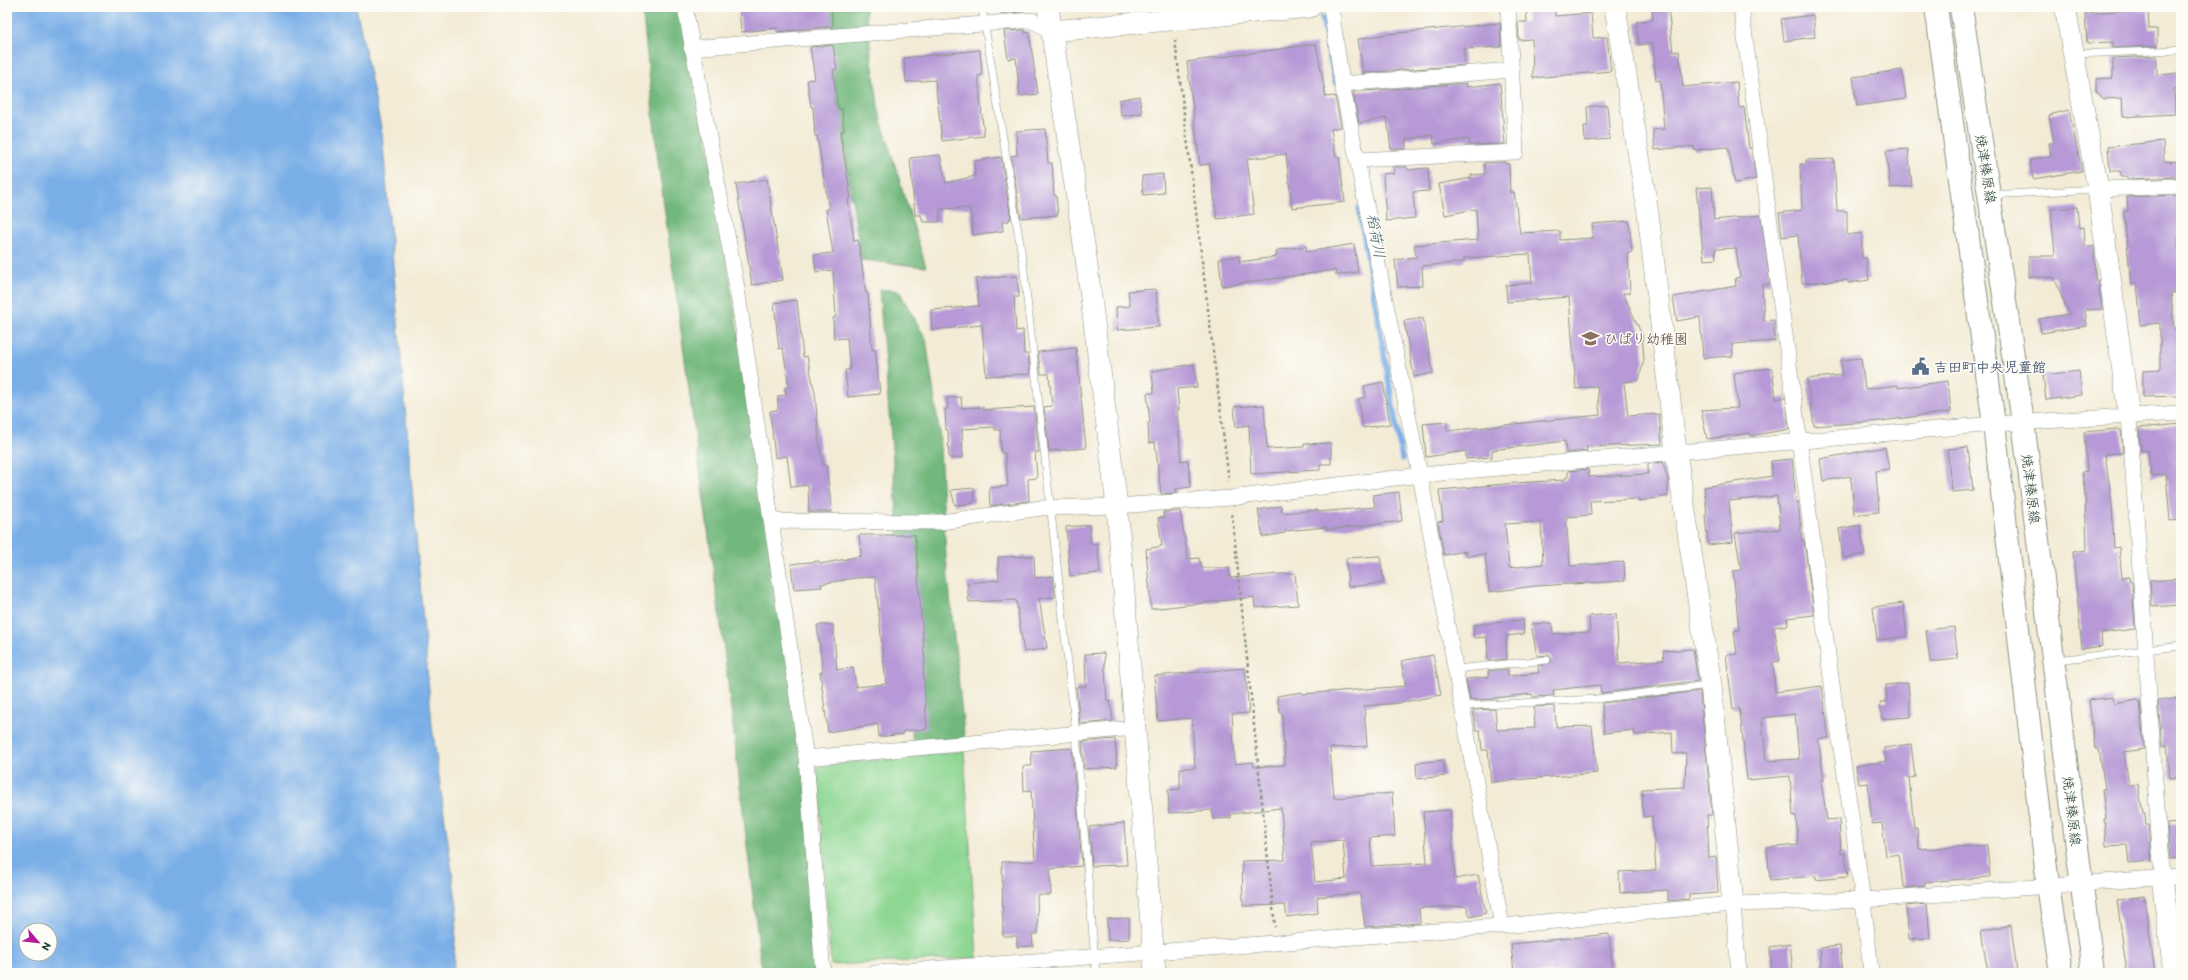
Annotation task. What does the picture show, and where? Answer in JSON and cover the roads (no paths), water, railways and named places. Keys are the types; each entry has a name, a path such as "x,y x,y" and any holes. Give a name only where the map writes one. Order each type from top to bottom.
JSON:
{"main road":[{"name":"焼津榛原線","path":"1936,7 1994,424 2048,885 2061,973"},
{"name":"焼津榛原線","path":"1961,7 2023,422 2093,973"}],"street":[{"path":"685,7 691,48 737,288 806,758 823,973"},
{"path":"1048,7 1086,258 1116,506 1154,963"},
{"path":"691,48 1031,20 1052,31 1310,7"},
{"path":"1331,7 1342,84 1420,475 1502,926"},
{"path":"1358,160 1516,152 1508,7"},
{"path":"1615,7 1648,212 1676,452 1711,685 1739,973"},
{"path":"1741,7 1802,442 1832,680 1864,900 1870,973"},
{"path":"2065,7 2098,189 2129,416 2145,650 2171,877 2174,973"},
{"path":"1342,84 1511,70"},
{"path":"2098,189 2181,186"},
{"path":"772,521 941,522 1041,508 1050,509 1116,506 1231,498 1420,475 1994,424 2181,413"},
{"path":"806,758 1135,728"},
{"path":"875,973 983,969 1095,957 1154,963 1277,944 1502,926 1733,904 1864,900 2048,885 2171,877"}],"lane":[{"path":"982,7 1023,263 1076,734 1096,973"},
{"path":"2073,54 2181,50"},
{"path":"1990,195 2098,189"},
{"path":"2053,661 2181,646"},
{"path":"1455,669 1547,660"},
{"path":"1462,706 1596,699 1711,685"}],"water":[{"path":"7,7 356,7 382,133 432,726 457,908 453,973 7,973"}],"waterway":[{"name":"稻荷川","path":"1322,18 1335,82"},
{"name":"稻荷川","path":"1359,208 1402,459"}],"place":[{"name":"ひばり幼稚園","path":"1591,339"},
{"name":"吉田町中央児童館","path":"1921,367"}]}
